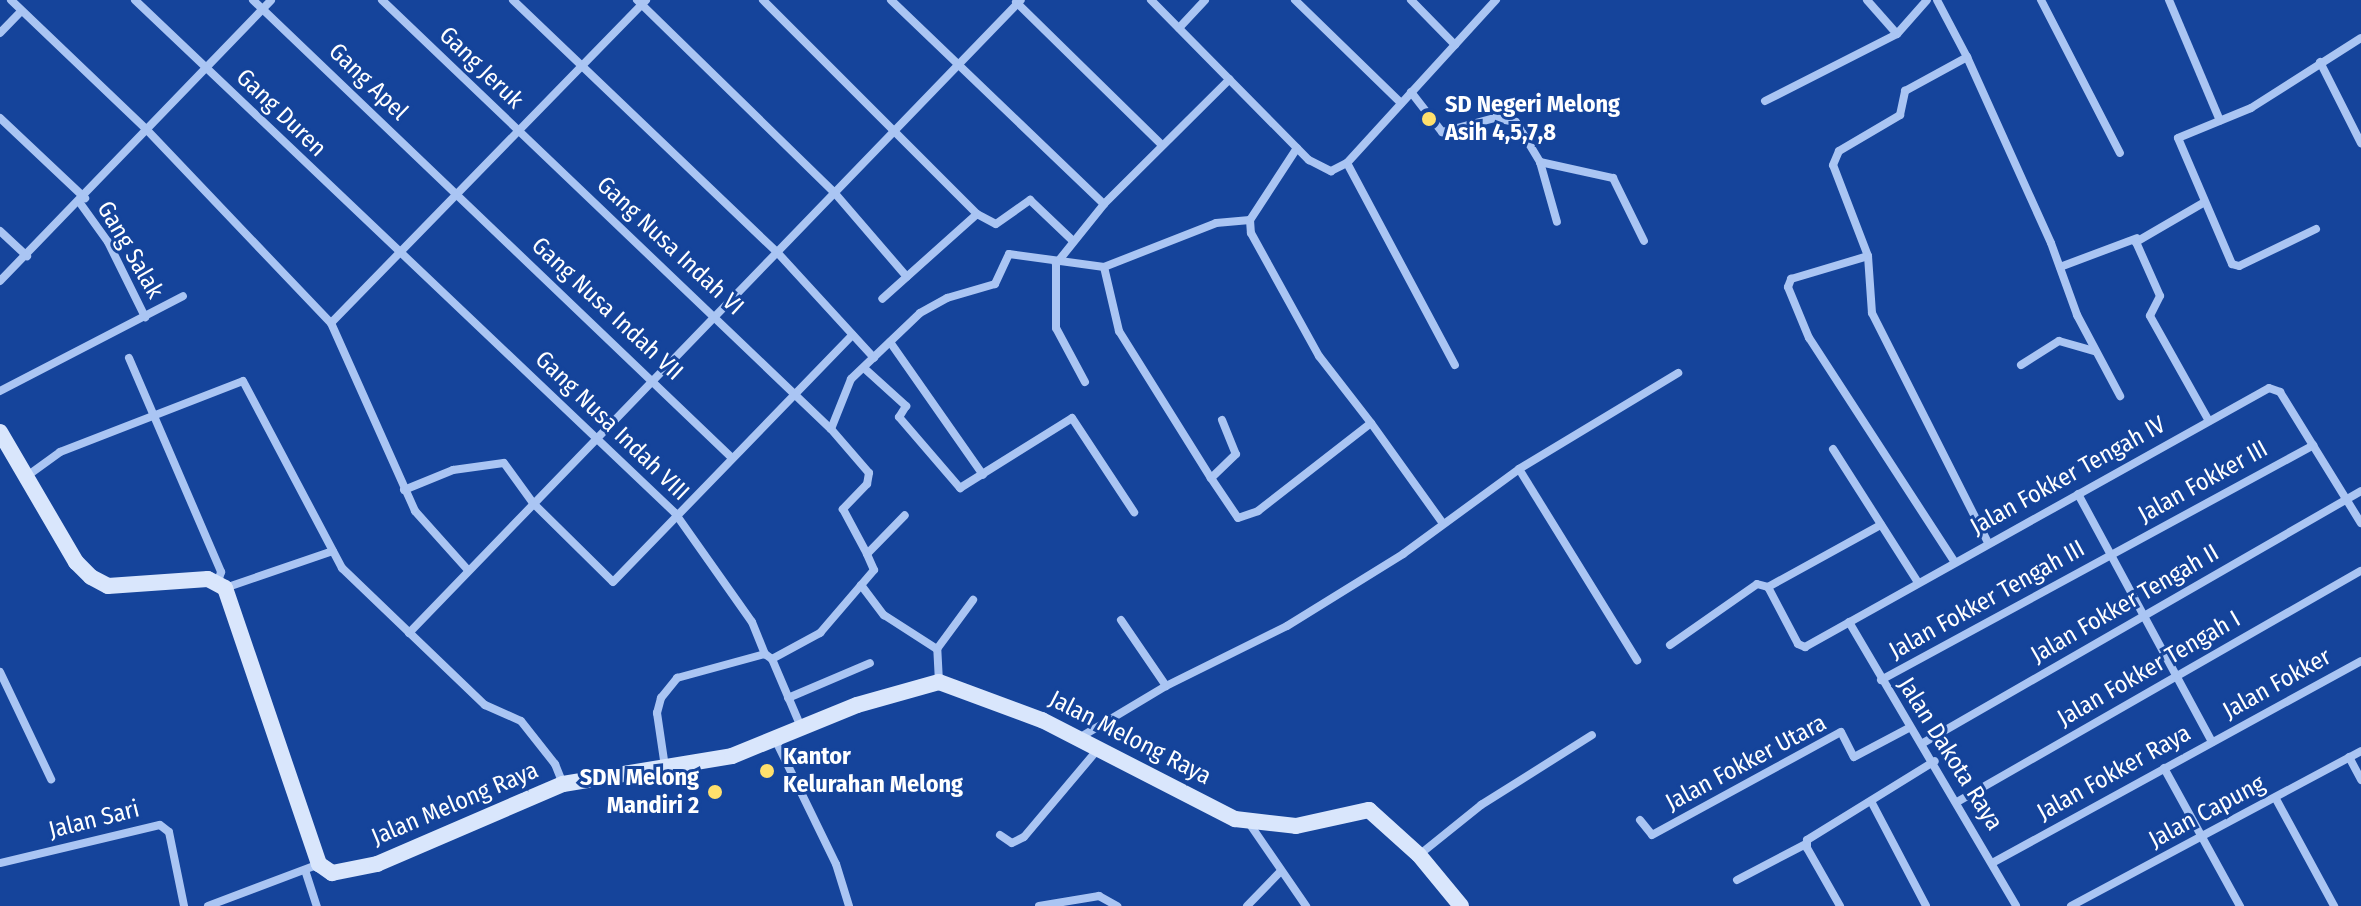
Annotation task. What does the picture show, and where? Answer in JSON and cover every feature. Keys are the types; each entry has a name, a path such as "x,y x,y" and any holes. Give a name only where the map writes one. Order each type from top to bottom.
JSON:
{"main road":[{"path":"0,432 76,562 98,582 222,585 312,867"},
{"name":"Jalan Melong Raya","path":"312,867 340,874 377,864 563,784 732,756 801,727 939,682 991,697 1249,823 1296,826 1369,810 1419,855 1461,906"}],"street":[{"path":"11,0 147,130 331,323 404,490 425,524 467,569"},
{"name":"Gang Duren","path":"135,0 398,254"},
{"name":"Gang Apel","path":"253,0 455,193"},
{"path":"0,281 82,201 204,67 271,0"},
{"name":"Gang Jeruk","path":"382,0 517,131"},
{"path":"513,0 776,251 874,358"},
{"path":"763,0 977,214 996,224 1030,200 1072,240"},
{"path":"891,0 1104,204"},
{"path":"1151,0 1297,148 1324,170 1347,163 1496,0"},
{"path":"1179,28 1205,0"},
{"path":"1295,0 1401,103"},
{"path":"1411,0 1455,45"},
{"path":"1867,0 1897,34"},
{"path":"1765,101 1897,34 1927,0"},
{"path":"1937,0 1967,57 2096,351 2120,396"},
{"path":"2041,0 2120,153"},
{"path":"2169,0 2220,121"},
{"path":"331,323 642,1 833,191 907,277"},
{"path":"409,633 467,569 1018,1 1161,144"},
{"path":"0,33 21,11"},
{"path":"2316,229 2235,266 2203,203 2178,138 2262,102 2361,38"},
{"path":"1967,57 1905,91 1900,115 1836,156 1835,172 1868,256 1872,313 1988,543"},
{"path":"2320,62 2361,143"},
{"path":"1085,382 1056,328 1056,264 1072,240 1104,204 1161,144 1230,79"},
{"path":"1411,92 1442,132 1495,118 1516,122 1540,162 1557,222"},
{"name":"Gang Salak","path":"0,118 82,201 108,242 145,317"},
{"name":"Gang Nusa Indah VI","path":"517,131 716,314 831,429 869,473 867,484 843,509 867,554"},
{"path":"1297,148 1250,220 1251,233 1319,356 1442,522"},
{"path":"1540,162 1613,178 1644,241"},
{"path":"1347,163 1455,365"},
{"name":"Gang Nusa Indah VII","path":"455,193 652,378 730,456"},
{"path":"2060,267 2137,238 2203,203"},
{"path":"882,299 977,214"},
{"path":"831,429 844,389 890,342 939,301 995,284 1009,254 1056,264 1104,267 1216,223 1250,220"},
{"path":"0,231 27,256"},
{"path":"2137,238 2160,296 2150,316 2209,421"},
{"name":"Gang Nusa Indah VIII","path":"398,254 598,437 675,513 752,622 801,727"},
{"path":"1868,256 1802,274 1788,287 1809,338 1954,561"},
{"path":"1104,267 1119,331 1240,519 1258,511 1371,423"},
{"path":"0,391 183,296"},
{"path":"404,490 453,470 499,462 508,466 533,503 613,582 730,456 852,335"},
{"path":"2021,365 2059,341 2096,351"},
{"path":"890,342 983,475"},
{"path":"129,358 221,572 222,585 333,551"},
{"path":"864,368 906,406 900,418 960,488 1076,418 1134,512"},
{"path":"1078,738 1166,686 1287,626 1403,554 1442,522 1519,469 1678,373"},
{"path":"26,476 60,452 151,414 243,381 333,551 359,588 485,705 521,721 563,784"},
{"name":"Jalan Fokker Tengah IV","path":"1768,587 1800,646 1849,622 1917,581 2272,387 2280,392 2361,523"},
{"path":"1211,478 1236,454 1222,420"},
{"name":"Jalan Fokker III","path":"2112,554 2313,445"},
{"path":"1833,449 1917,581"},
{"path":"1519,469 1637,660"},
{"name":"Jalan Fokker Tengah II","path":"1923,743 2361,491"},
{"path":"2078,494 2212,742"},
{"path":"665,767 657,713 661,698 677,678 768,657 820,633 874,570 867,554 905,515"},
{"path":"1670,645 1757,584 1768,587 1881,525"},
{"name":"Jalan Fokker Tengah III","path":"1881,680 2112,554"},
{"name":"Jalan Fokker Tengah I","path":"1957,802 2361,571"},
{"path":"861,585 884,615 937,649"},
{"path":"939,682 937,649 973,600"},
{"path":"1121,620 1166,686"},
{"name":"Jalan Dakota Raya","path":"1849,622 1909,728 1935,761 2016,906"},
{"name":"Jalan Fokker","path":"2212,742 2361,661"},
{"path":"788,698 870,663"},
{"path":"0,672 51,779"},
{"name":"Jalan Fokker Utara","path":"1640,820 1652,835 1841,732 1854,757 1909,728"},
{"path":"1419,855 1481,805 1592,735"},
{"path":"775,738 836,864 849,906"},
{"name":"Jalan Fokker Raya","path":"1994,862 2212,742"},
{"path":"1000,835 1012,843 1024,837 1098,749"},
{"name":"Jalan Capung","path":"2071,906 2361,751"},
{"path":"2349,757 2361,780"},
{"path":"1737,880 1872,803 1935,761"},
{"path":"2164,768 2240,906"},
{"path":"2276,799 2334,906"},
{"path":"1872,803 1926,906"},
{"path":"1249,823 1306,906"},
{"name":"Jalan Sari","path":"0,863 160,825 169,832 184,906"},
{"path":"1807,842 1840,906"},
{"path":"208,906 312,867 317,906"},
{"path":"1247,906 1280,872"},
{"path":"1039,906 1099,896 1117,906"}],"place":[{"name":"SD Negeri Melong Asih 4,5,7,8","path":"1429,119"},
{"name":"Kantor Kelurahan Melong","path":"767,771"},
{"name":"SDN Melong Mandiri 2","path":"715,792"}]}
